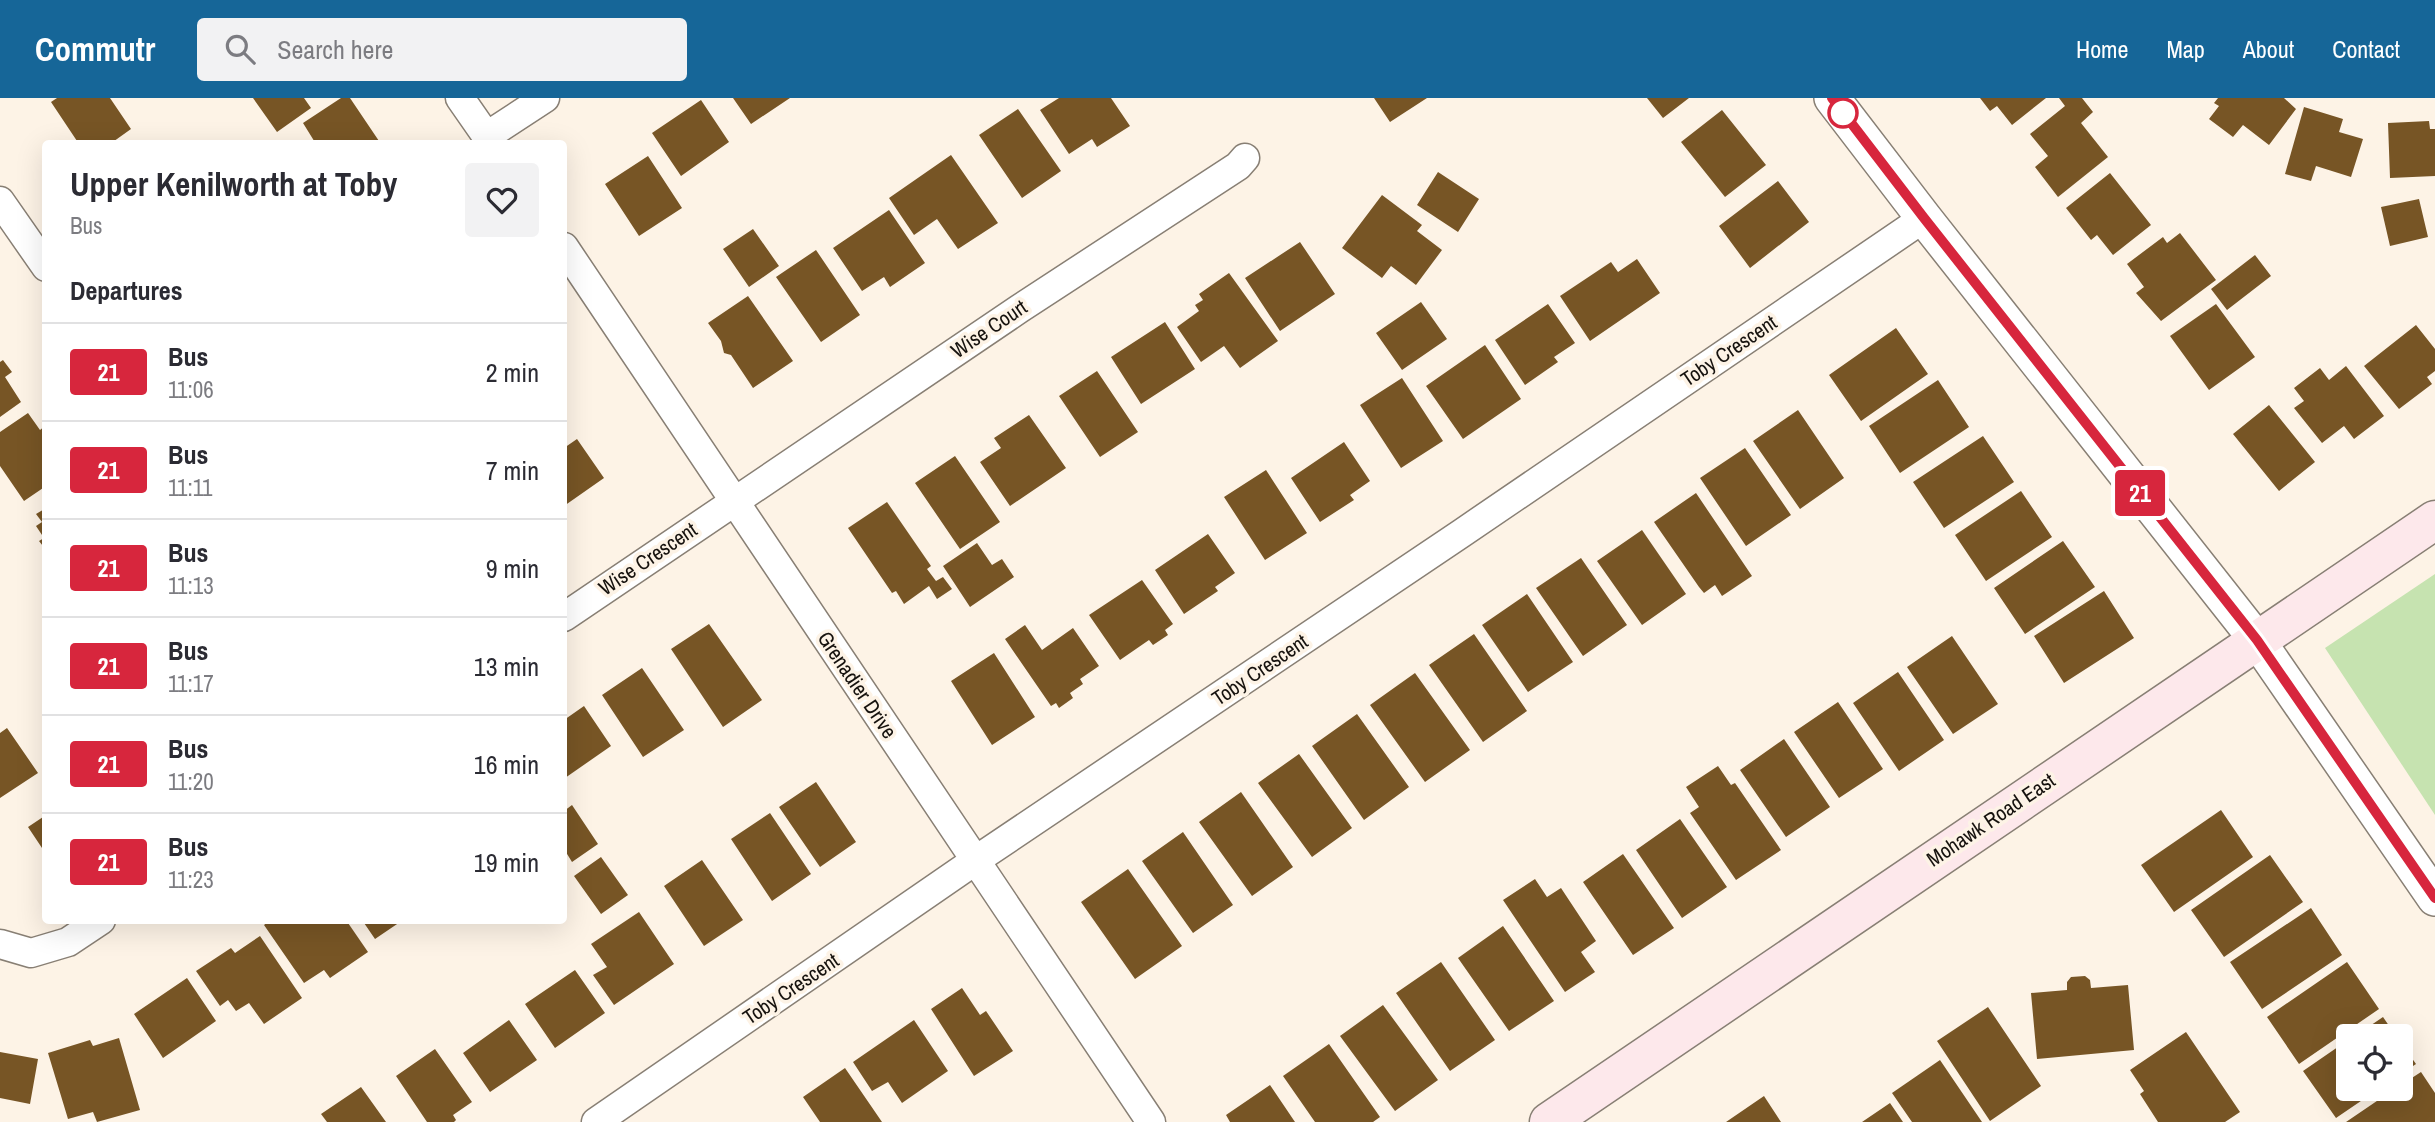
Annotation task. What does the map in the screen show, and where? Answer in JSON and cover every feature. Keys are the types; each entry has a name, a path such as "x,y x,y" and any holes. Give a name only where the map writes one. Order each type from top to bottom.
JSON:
{"main road":[{"name":"Mohawk Road East","path":"1558,1120 2435,520"}],"street":[{"path":"460,98 489,140 545,98"},
{"path":"1832,98 2257,640 2435,898"},
{"name":"Wise Court","path":"733,501 1238,166 1245,158"},
{"path":"0,201 42,261"},
{"name":"Toby Crescent","path":"596,1122 1924,218"},
{"name":"Grenadier Drive","path":"567,252 1151,1122"},
{"name":"Wise Crescent","path":"567,615 733,501"},
{"path":"0,944 31,953 68,942 95,924"}],"green space":[{"path":"2435,574 2435,815 2325,648"}],"building":[{"path":"57,98 110,98 131,129 116,140 76,140 51,102"},
{"path":"253,98 304,98 311,108 277,132"},
{"path":"341,98 350,98 378,140 314,140 303,123"},
{"path":"733,98 790,98 751,124"},
{"path":"1059,98 1111,98 1130,126 1097,147 1092,139 1069,154 1040,110"},
{"path":"1374,98 1427,98 1390,122"},
{"path":"1647,98 1689,98 1663,118"},
{"path":"1980,98 2046,98 2012,125 1997,106 1990,111"},
{"path":"2059,98 2082,98 2093,112 2081,123 2108,157 2058,197 2035,167 2048,156 2030,134 2065,106"},
{"path":"2218,98 2284,98 2296,109 2269,145 2243,125 2233,137 2209,119 2219,106 2214,103"},
{"path":"701,100 729,142 681,176 652,133"},
{"path":"2304,107 2343,119 2339,132 2363,139 2351,177 2316,166 2311,181 2285,174"},
{"path":"1018,109 1061,171 1022,198 979,135"},
{"path":"1722,110 1766,165 1725,197 1681,142"},
{"path":"2429,121 2430,129 2435,129 2435,176 2390,178 2388,123"},
{"path":"951,155 998,223 958,249 937,219 914,235 889,198"},
{"path":"648,156 682,208 639,236 605,184"},
{"path":"1438,172 1479,199 1458,232 1417,205"},
{"path":"2110,173 2151,225 2113,255 2097,235 2091,240 2066,208"},
{"path":"1778,181 1809,222 1750,268 1719,226"},
{"path":"1382,195 1422,225 1417,231 1442,250 1416,285 1391,266 1382,278 1342,248"},
{"path":"2419,199 2428,237 2390,246 2381,207"},
{"path":"889,210 925,263 890,287 884,277 862,291 833,248"},
{"path":"753,229 779,266 749,287 723,249"},
{"path":"2180,233 2216,280 2161,321 2136,293 2144,287 2127,264 2163,237 2167,243"},
{"path":"1300,242 1335,294 1280,331 1245,278"},
{"path":"816,250 860,315 821,342 776,277"},
{"path":"2255,255 2271,276 2227,310 2211,289"},
{"path":"1637,259 1660,293 1590,341 1560,296 1611,262 1618,272"},
{"path":"1229,273 1278,341 1240,368 1224,346 1201,362 1177,327 1199,311 1195,305 1203,300 1199,294"},
{"path":"748,296 793,361 753,388 731,355 724,353 721,341 708,323"},
{"path":"1421,302 1447,339 1402,370 1376,333"},
{"path":"1548,304 1575,343 1554,357 1558,362 1525,385 1495,340"},
{"path":"2216,304 2255,357 2209,390 2170,336"},
{"path":"1165,322 1195,369 1141,404 1111,357"},
{"path":"2416,325 2435,349 2435,371 2427,377 2432,384 2399,409 2364,366"},
{"path":"1896,328 1928,374 1861,421 1829,375"},
{"path":"1485,345 1521,399 1463,439 1426,386"},
{"path":"3,360 12,372 5,377 21,402 0,417 0,362"},
{"path":"2346,366 2384,416 2354,439 2344,426 2322,443 2294,408 2304,401 2294,388 2320,368 2329,380"},
{"path":"1097,371 1138,432 1100,457 1059,396"},
{"path":"1402,378 1443,441 1401,468 1360,405"},
{"path":"1938,380 1969,427 1900,473 1869,426"},
{"path":"2269,405 2315,462 2279,491 2233,434"},
{"path":"1798,410 1844,478 1800,509 1753,441"},
{"path":"28,413 40,430 42,428 42,489 24,501 0,466 0,432"},
{"path":"1029,415 1066,468 1010,506 980,462 1001,448 994,438"},
{"path":"1983,436 2014,482 1944,528 1913,482"},
{"path":"577,439 604,478 567,504 567,446"},
{"path":"1344,442 1370,481 1350,495 1354,500 1320,522 1291,478"},
{"path":"1745,448 1791,515 1746,546 1700,478"},
{"path":"955,456 1000,522 960,549 915,483"},
{"path":"1266,470 1307,533 1265,560 1224,497"},
{"path":"2021,491 2052,537 1986,581 1955,535"},
{"path":"1696,493 1752,576 1722,596 1715,585 1704,593 1654,522"},
{"path":"887,502 931,566 927,569 936,581 943,577 952,589 937,599 929,586 904,604 896,591 892,593 848,528"},
{"path":"42,510 42,522 36,514"},
{"path":"42,522 42,535 36,526"},
{"path":"1642,530 1686,594 1642,625 1597,561"},
{"path":"1208,534 1235,573 1215,587 1218,591 1184,614 1155,570"},
{"path":"2063,541 2095,587 2025,634 1994,588"},
{"path":"977,543 992,565 1002,559 1014,577 970,607 943,566"},
{"path":"1581,558 1627,625 1583,656 1536,588"},
{"path":"1142,580 1173,624 1165,630 1168,635 1153,645 1149,640 1120,660 1089,615"},
{"path":"2104,591 2134,638 2064,683 2034,636"},
{"path":"1527,594 1573,662 1528,692 1482,625"},
{"path":"709,624 762,700 723,727 671,649"},
{"path":"1025,625 1042,650 1073,628 1099,666 1080,679 1083,684 1070,693 1073,698 1059,708 1056,703 1051,706 1005,639"},
{"path":"1474,634 1527,711 1483,742 1429,665"},
{"path":"1952,636 1998,704 1953,734 1907,667"},
{"path":"994,653 1035,717 992,745 951,681"},
{"path":"642,668 684,730 643,757 602,695"},
{"path":"1898,672 1944,740 1899,771 1853,703"},
{"path":"1415,673 1470,750 1425,782 1370,705"},
{"path":"1838,702 1883,769 1839,798 1794,732"},
{"path":"584,706 611,746 567,777 567,718"},
{"path":"1357,714 1409,787 1364,820 1312,746"},
{"path":"7,728 38,773 0,798 0,733"},
{"path":"1784,739 1830,807 1786,837 1740,770"},
{"path":"1299,754 1352,828 1312,857 1258,783"},
{"path":"1718,766 1731,785 1735,783 1781,850 1736,880 1690,813 1699,807 1686,787"},
{"path":"816,782 856,842 820,867 779,807"},
{"path":"1241,792 1293,867 1252,896 1199,822"},
{"path":"572,805 598,844 572,862 567,854 567,809"},
{"path":"2221,810 2253,857 2174,912 2141,865"},
{"path":"770,813 811,874 772,901 731,839"},
{"path":"42,818 42,848 28,827"},
{"path":"1680,819 1727,887 1682,918 1636,850"},
{"path":"1183,832 1233,905 1193,933 1142,861"},
{"path":"1623,854 1674,928 1633,955 1583,882"},
{"path":"2270,855 2303,902 2224,957 2191,910"},
{"path":"601,857 628,895 601,914 574,876"},
{"path":"702,860 743,920 704,946 664,886"},
{"path":"1128,869 1182,946 1135,979 1081,902"},
{"path":"1535,879 1547,897 1561,888 1596,941 1581,952 1595,972 1565,992 1503,900"},
{"path":"2311,908 2342,955 2262,1009 2230,962"},
{"path":"639,912 674,964 614,1005 593,975 607,967 591,944"},
{"path":"349,924 368,952 330,978 324,970 304,983 264,925"},
{"path":"365,924 397,924 375,939"},
{"path":"1503,926 1554,1001 1509,1031 1458,958"},
{"path":"260,936 302,998 264,1024 249,1003 236,1011 228,1000 220,1006 196,971 231,948 235,953"},
{"path":"1441,962 1495,1040 1450,1071 1396,993"},
{"path":"2347,962 2379,1009 2357,1024 2336,1024 2336,1039 2299,1064 2267,1017"},
{"path":"575,970 605,1013 555,1048 525,1004"},
{"path":"2085,976 2090,980 2091,988 2128,985 2134,1050 2037,1059 2031,993 2067,990 2067,982 2071,977"},
{"path":"187,978 216,1021 163,1058 134,1014"},
{"path":"962,988 980,1015 986,1011 1013,1051 974,1076 931,1009"},
{"path":"1383,1005 1438,1080 1395,1111 1340,1036"},
{"path":"1988,1007 2041,1086 1990,1121 1937,1041"},
{"path":"2383,1017 2388,1024 2373,1024"},
{"path":"509,1020 537,1060 490,1092 463,1053"},
{"path":"914,1020 948,1071 902,1103 888,1082 872,1091 853,1062"},
{"path":"2186,1032 2240,1112 2225,1122 2158,1122 2140,1094 2144,1091 2130,1070"},
{"path":"119,1038 140,1110 97,1122 93,1112 68,1119 48,1053 90,1040 93,1046"},
{"path":"1329,1044 1380,1117 1373,1122 1315,1122 1283,1076"},
{"path":"2336,1048 2336,1101 2361,1101 2336,1118 2303,1071"},
{"path":"435,1049 472,1102 453,1115 456,1120 454,1122 427,1122 396,1076"},
{"path":"0,1052 38,1059 30,1104 0,1098"},
{"path":"1940,1060 1982,1122 1912,1122 1892,1093"},
{"path":"845,1068 882,1122 820,1122 803,1097"},
{"path":"2421,1072 2435,1093 2435,1122 2346,1122 2377,1101 2413,1101 2413,1077"},
{"path":"1270,1085 1295,1122 1230,1122 1226,1115"},
{"path":"361,1087 386,1122 327,1122 321,1114"},
{"path":"1764,1096 1781,1122 1726,1122"},
{"path":"1890,1103 1903,1122 1862,1122"}],"bus line":[{"name":"21","path":"1832,98 2257,640 2435,898"}]}
